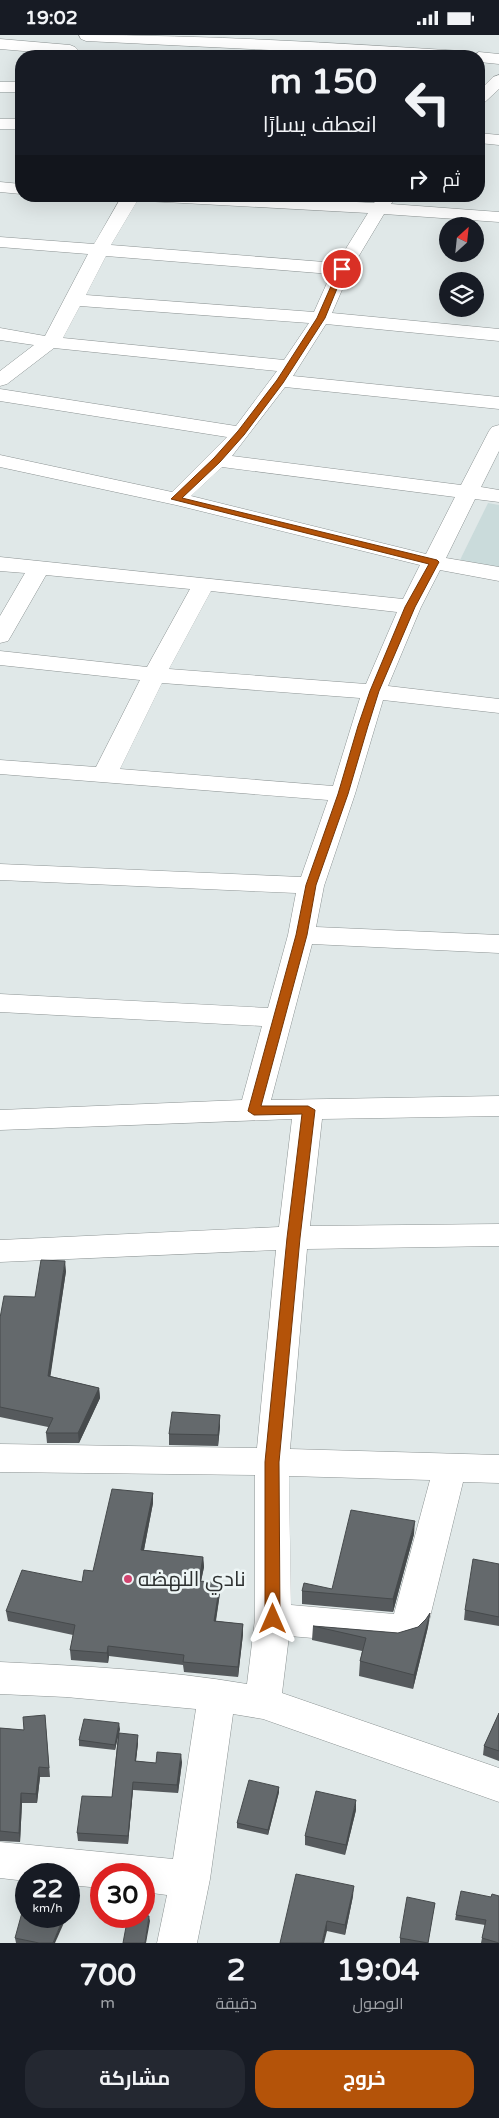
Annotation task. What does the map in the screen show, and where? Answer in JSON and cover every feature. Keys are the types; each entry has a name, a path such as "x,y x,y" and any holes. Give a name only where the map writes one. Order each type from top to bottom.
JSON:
{"street":[{"path":"71,50 87,35 256,39 322,47 369,50"},
{"path":"322,47 336,35"},
{"path":"0,44 45,50"},
{"path":"485,58 499,59"},
{"path":"485,93 499,80"},
{"path":"0,87 15,87"},
{"path":"485,100 499,101"},
{"path":"0,137 11,124"},
{"path":"485,138 499,139"},
{"path":"0,187 15,188"},
{"path":"0,380 50,342 60,328 100,249 127,202"},
{"path":"176,499 217,460 241,433 284,374 321,318 342,269 384,202 499,217"},
{"path":"0,242 342,269"},
{"path":"73,300 321,318 499,334"},
{"path":"0,334 499,403"},
{"path":"0,395 241,433"},
{"path":"254,1111 301,935 311,885 343,794 374,691 410,607 468,491 497,438"},
{"path":"217,460 499,496"},
{"path":"0,461 176,499 434,562 499,574"},
{"path":"0,564 410,607"},
{"path":"0,636 39,568"},
{"path":"105,774 154,675 204,584"},
{"path":"0,658 154,675 374,691 499,706"},
{"path":"0,767 343,794"},
{"path":"0,872 311,885"},
{"path":"301,935 498,941"},
{"path":"0,1003 280,1018"},
{"path":"0,1120 254,1111 499,1106"},
{"path":"263,1703 273,1619 272,1462 293,1238 308,1110"},
{"path":"0,1251 293,1238 499,1235"},
{"path":"0,1458 272,1462 499,1469"},
{"path":"273,1619 396,1630 408,1625 411,1621 450,1467"},
{"path":"0,1678 66,1681 217,1695 263,1703 499,1785"},
{"path":"177,1943 190,1879 217,1695"},
{"path":"0,1860 90,1869"},
{"path":"155,1875 190,1879"}],"shaded area":[{"path":"488,503 499,505 499,567 460,560"}],"building":[{"path":"41,1260 65,1261 48,1376 99,1388 78,1433 46,1433 53,1418 0,1407 0,1318 4,1296 35,1297"},
{"path":"172,1412 220,1415 218,1435 169,1434"},
{"path":"112,1489 153,1493 141,1550 203,1557 199,1581 220,1583 214,1621 243,1624 238,1667 183,1662 184,1655 108,1646 107,1653 70,1650 75,1625 6,1611 22,1570 82,1582 84,1570 93,1571"},
{"path":"351,1510 415,1521 393,1599 302,1591 304,1583 332,1589"},
{"path":"473,1559 499,1564 499,1617 465,1610"},
{"path":"430,1613 414,1675 360,1661 366,1638 313,1626 398,1633 418,1627"},
{"path":"499,1713 499,1751 484,1746"},
{"path":"45,1715 49,1768 39,1767 36,1794 21,1793 19,1833 0,1831 0,1728 24,1730 23,1717"},
{"path":"84,1719 119,1723 115,1745 79,1740"},
{"path":"119,1733 138,1735 135,1761 156,1763 157,1752 181,1754 177,1785 133,1782 128,1836 77,1833 82,1796 112,1797"},
{"path":"249,1780 279,1787 268,1830 237,1823"},
{"path":"316,1791 356,1800 346,1845 305,1836"},
{"path":"296,1874 354,1886 345,1925 327,1921 322,1943 280,1943"},
{"path":"461,1891 491,1897 492,1894 499,1896 499,1943 482,1938 486,1920 456,1915"},
{"path":"407,1897 435,1903 428,1943 400,1938"},
{"path":"18,1928 59,1928 53,1943 39,1943 15,1938"},
{"path":"126,1928 147,1928 145,1943 123,1943"}],"place":[{"name":"نادي النهضه","path":"128,1579"}],"route":[{"path":"273,1619 272,1462 293,1238 308,1110 254,1111 301,935 311,885 343,794 374,691 410,607 434,562 176,499 217,460 241,433 280,381 321,318 342,269"}]}
